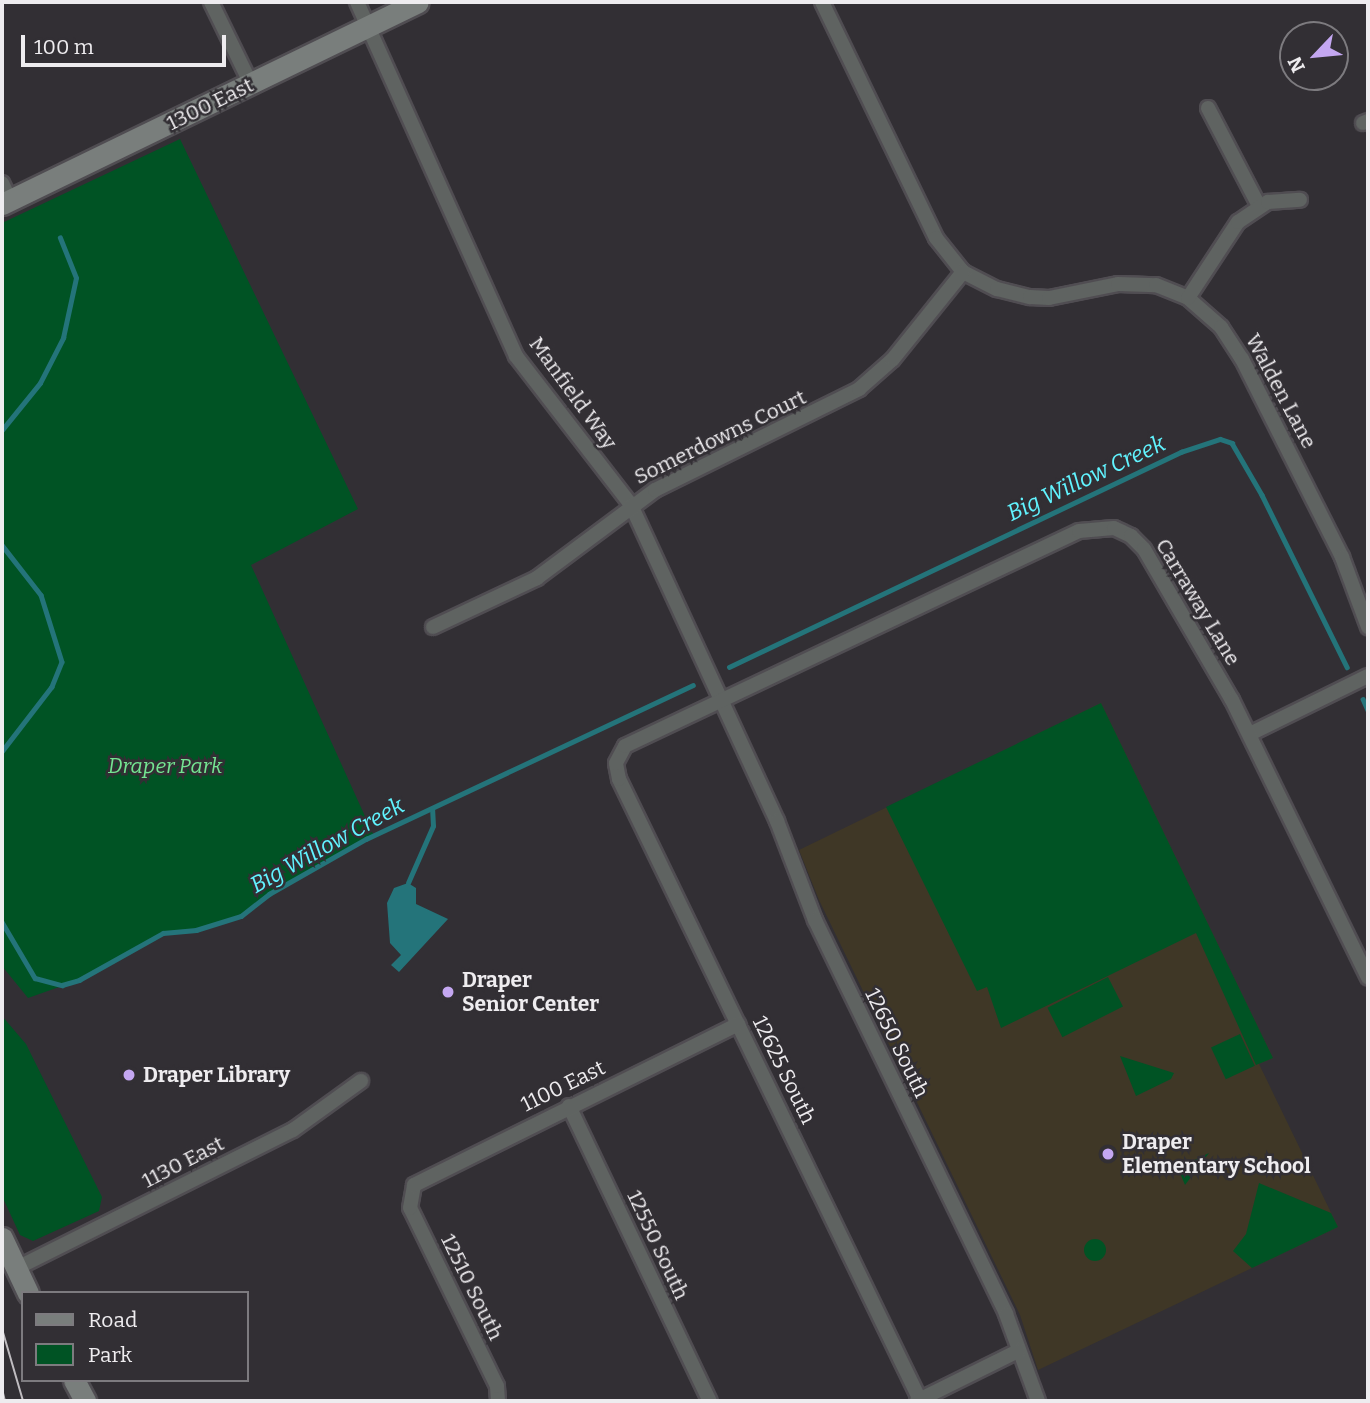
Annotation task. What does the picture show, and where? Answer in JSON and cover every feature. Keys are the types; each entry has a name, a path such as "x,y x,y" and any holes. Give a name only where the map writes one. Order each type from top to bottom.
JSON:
{"main road":[{"name":"1300 East","path":"5,196 251,84 418,2"},
{"path":"2,1238 27,1291"},
{"path":"75,1382 85,1401"}],"street":[{"path":"211,2 251,84"},
{"name":"Manfield Way","path":"357,2 516,356 631,505 723,700"},
{"name":"Walden Lane","path":"822,2 936,238 963,272 997,289 1030,297 1134,283 1156,285 1188,298 1211,317 1236,348 1342,557 1368,626"},
{"path":"1208,108 1259,206"},
{"path":"1188,298 1227,236 1259,206 1300,200"},
{"name":"Somerdowns Court","path":"433,627 537,578 631,505 859,389 893,359 963,272"},
{"name":"Carraway Lane","path":"618,757 631,742 1079,531 1105,526 1131,536 1144,549 1250,734 1367,971"},
{"path":"1250,734 1368,676"},
{"name":"12650 South","path":"723,700 783,835 806,901 1002,1305 1038,1401"},
{"name":"12625 South","path":"618,757 619,779 918,1401"},
{"name":"1100 East","path":"410,1192 425,1176 738,1024"},
{"name":"1130 East","path":"17,1268 293,1130 361,1082"},
{"name":"12550 South","path":"569,1106 710,1401"},
{"name":"12510 South","path":"410,1192 410,1208 497,1387 498,1401"},
{"path":"918,1401 1018,1351"}],"shaded area":[{"path":"1101,703 1273,1058 1259,1064 1338,1227 1038,1370 1020,1315 819,900 799,850"}],"green space":[{"name":"Draper Park","path":"180,139 358,509 251,565 374,836 269,894 241,916 196,930 163,933 79,980 28,998 2,966 2,223"},
{"path":"1101,703 1273,1058 1256,1065 1196,933 1001,1028 987,987 977,991 886,807"},
{"path":"1108,977 1123,1006 1062,1037 1047,1008"},
{"path":"2,1016 26,1044 102,1197 99,1211 33,1241 20,1235 2,1196"},
{"path":"1240,1034 1255,1066 1226,1079 1211,1048"},
{"path":"1120,1056 1174,1073 1171,1079 1136,1096"},
{"path":"1209,1153 1185,1185 1178,1168"},
{"path":"1259,1183 1331,1213 1338,1227 1252,1268 1233,1251 1246,1234"},
{"path":"1095,1239 1103,1242 1106,1250 1103,1258 1095,1261 1087,1258 1084,1250 1087,1242"}],"water":[{"path":"408,883 416,888 416,904 448,919 399,972 391,965 401,955 390,943 387,903 394,888"}],"waterway":[{"name":"Big Willow Creek","path":"2,430 40,383 63,338 76,278 60,238"},
{"name":"Big Willow Creek","path":"729,667 1181,452 1220,439 1232,443 1262,495 1347,667"},
{"name":"Big Willow Creek","path":"2,545 41,595 62,662 52,687 2,752"},
{"name":"Big Willow Creek","path":"2,922 35,978 62,985 79,980 163,933 196,930 241,916 269,894 366,839 693,685"},
{"name":"Big Willow Creek","path":"1363,699 1368,710"},
{"path":"408,883 433,826 432,809"}],"tram line":[{"path":"2,1329 23,1401"},
{"path":"2,1389 5,1401"}],"place":[{"name":"Draper Senior Center","path":"448,992"},
{"name":"Draper Library","path":"129,1075"},
{"name":"Draper Elementary School","path":"1108,1154"}]}
